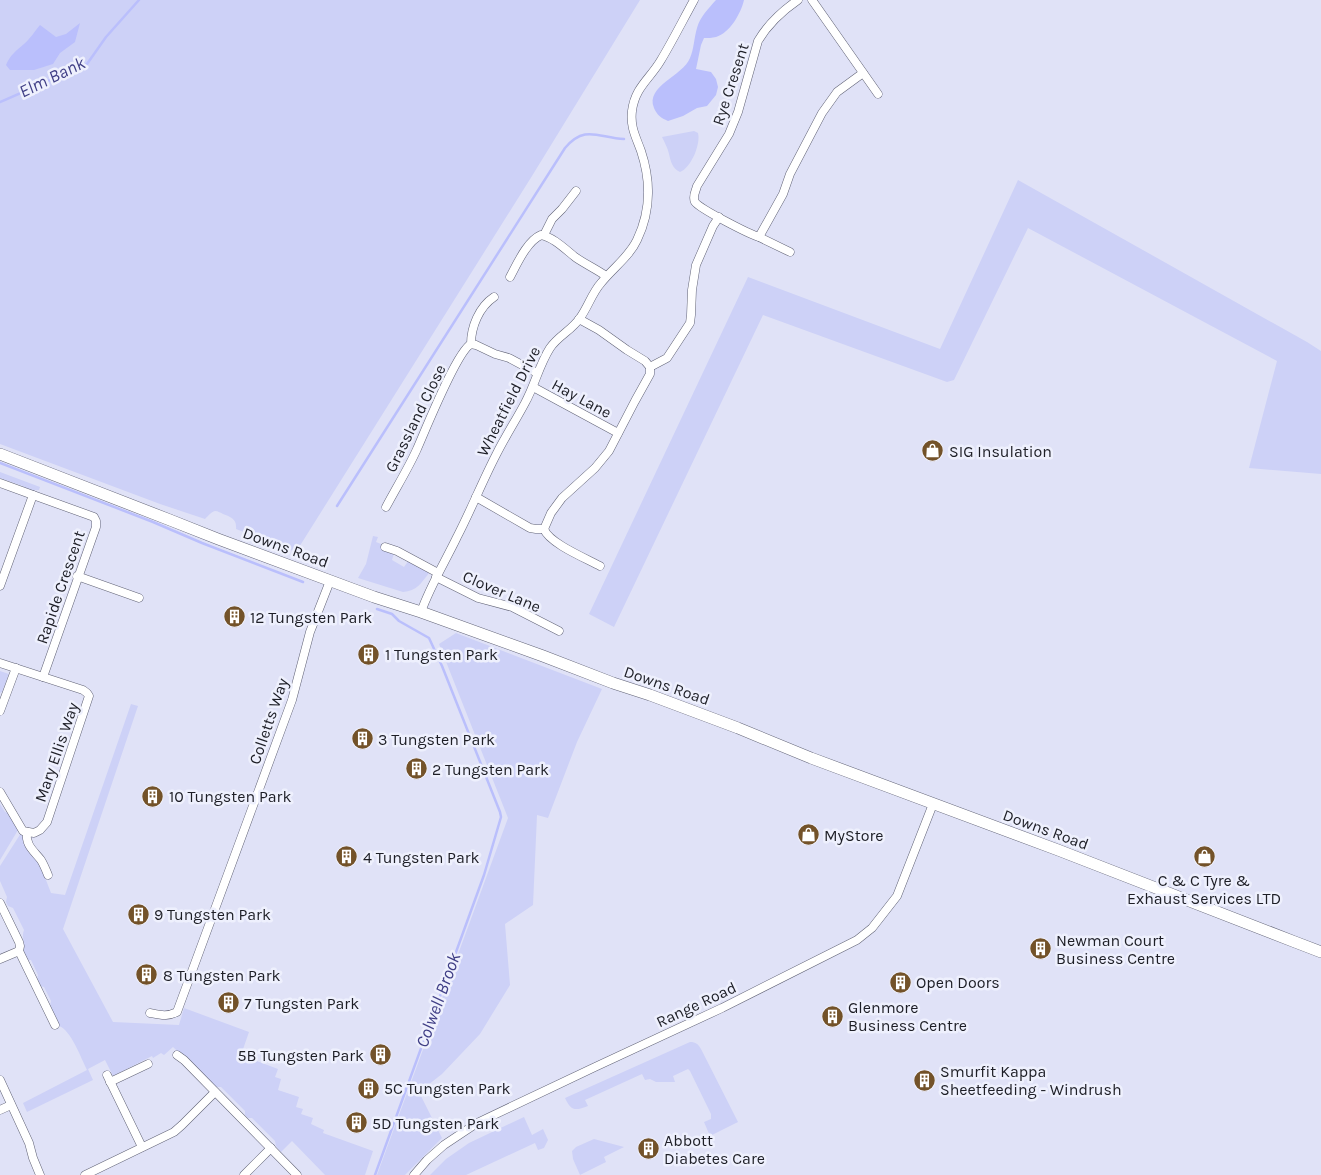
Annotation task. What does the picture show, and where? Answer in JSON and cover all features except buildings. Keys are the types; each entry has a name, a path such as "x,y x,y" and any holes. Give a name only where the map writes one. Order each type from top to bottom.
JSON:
{"street":[{"name":"Wheatfield Drive","path":"421,612 496,454 533,387 544,358 552,346 580,319 592,296 606,276 627,256 637,240 645,218 648,182 645,166 632,128 634,101 640,88 660,62 694,0"},
{"name":"Rye Cresent","path":"790,252 752,235 700,206 696,202 694,194 729,134 738,112 758,40 764,30 776,18 798,0"},
{"path":"812,0 878,94"},
{"path":"759,237 783,194 790,174 826,107 837,92 862,73"},
{"path":"544,235 552,219 576,191"},
{"path":"650,367 667,358 690,323 696,265 713,226 719,217"},
{"path":"510,277 529,244 534,238 541,235 544,235 606,276"},
{"name":"Grassland Close","path":"386,507 414,454 444,388 463,352 471,344 471,333 475,323 486,305 494,298"},
{"path":"580,319 644,361 650,367 648,380 609,450 602,460 562,498 551,513 544,529 554,542 600,566"},
{"path":"471,344 476,344 495,354 509,358 537,373"},
{"name":"Hay Lane","path":"533,387 618,433"},
{"name":"Downs Road","path":"0,454 121,500 218,540 738,728 816,760 1058,850 1321,952"},
{"path":"0,483 33,495 4,563 0,586"},
{"name":"Rapide Crescent","path":"33,495 94,518 96,521 96,527 77,576 43,677"},
{"path":"476,497 530,528 544,529"},
{"name":"Clover Lane","path":"385,547 397,551 478,598 512,607 559,631"},
{"path":"77,576 139,598"},
{"name":"Colletts Way","path":"150,1013 161,1016 177,1012 292,700 310,632 330,581"},
{"name":"Mary Ellis Way","path":"0,663 83,690 89,696 47,822 43,827 34,833 21,829 0,792"},
{"path":"0,711 16,668"},
{"name":"Range Road","path":"414,1175 444,1145 477,1123 722,1008 857,940 872,928 897,896 933,804"},
{"path":"27,832 26,838 31,849 42,862 48,875"},
{"path":"0,903 19,942 19,951 55,1025"},
{"path":"0,959 19,951"},
{"path":"177,1055 297,1175"},
{"path":"142,1148 108,1078 148,1064"},
{"path":"0,1080 29,1143 40,1175"},
{"path":"85,1175 178,1129 215,1092"},
{"path":"0,1110 11,1104"},
{"path":"244,1175 271,1148"}],"shaded area":[{"path":"0,0 640,0 296,552 236,529 236,523 229,516 215,511 205,519 0,444"},
{"path":"716,0 744,0 738,16 730,27 721,35 704,38 701,45 696,69 711,72 716,79 718,87 716,95 707,106 697,108 683,116 668,121 663,119 656,113 654,108 653,100 655,93 690,58 698,24"},
{"path":"80,23 75,42 60,53 53,64 34,70 10,70 6,65 11,56 40,25 56,37 66,34"},
{"path":"694,131 698,133 699,138 697,149 688,166 680,172 672,164 662,137"},
{"path":"1018,180 1321,351 1321,474 1249,468 1277,361 1028,228 954,380 947,382 763,315 614,627 589,614 748,277 940,349"},
{"path":"0,472 40,487 39,490 31,492 23,486 0,478"},
{"path":"373,536 378,537 376,542 381,544 382,547 394,553 392,560 404,567 409,560 429,573 418,586 403,592 358,578 366,564"},
{"path":"456,633 602,689 577,742 548,818 537,815 533,905 505,924 510,985 480,1034 442,1074 419,1092 442,1138 405,1175 377,1175 508,818 439,644"},
{"path":"0,671 9,674 0,693"},
{"path":"131,704 138,706 63,929 113,1022 179,1025 184,1008 249,1032 241,1055 278,1069 275,1077 281,1079 278,1090 299,1097 296,1107 303,1109 301,1114 313,1118 311,1124 324,1130 323,1133 373,1151 365,1175 325,1175 292,1141 281,1152 276,1146 275,1141 252,1118 248,1118 245,1115 245,1111 221,1087 216,1087 173,1047 164,1055 161,1053 153,1058 152,1056 113,1076 105,1060 88,1069 93,1080 27,1112 23,1103 87,1070 72,1039 59,1026 50,1006 51,1001 44,987 40,986 37,980 38,975 31,960 27,960 22,951 24,930 13,908 8,906 6,902 7,897 0,881 0,866 21,833 29,851 39,862 51,893 65,895"},
{"path":"0,804 5,812 9,813 18,830 0,860"},
{"path":"690,1042 694,1042 701,1049 738,1122 710,1136 704,1122 711,1119 711,1114 688,1069 673,1076 675,1082 645,1080 642,1074 585,1100 588,1106 580,1109 571,1108 565,1098"},
{"path":"524,1117 532,1135 543,1129 548,1140 544,1148 538,1150 535,1143 466,1175 430,1175 446,1159 469,1143"},
{"path":"594,1139 624,1147 604,1157 606,1162 580,1175 573,1159 572,1151 576,1147"}],"waterway":[{"name":"Elm Bank","path":"0,102 87,64 106,37 139,0"},
{"path":"337,506 565,148 579,136 586,134 624,139"},
{"path":"0,463 303,582"},
{"name":"Colwell Brook","path":"375,1175 484,875 501,817 442,666 429,638 399,621 392,614 377,609"}],"place":[{"name":"SIG Insulation","path":"933,451"},
{"name":"12 Tungsten Park","path":"234,617"},
{"name":"1 Tungsten Park","path":"369,654"},
{"name":"3 Tungsten Park","path":"362,739"},
{"name":"2 Tungsten Park","path":"416,769"},
{"name":"10 Tungsten Park","path":"153,796"},
{"name":"MyStore","path":"808,835"},
{"name":"C & C Tyre & Exhaust Services LTD","path":"1204,856"},
{"name":"4 Tungsten Park","path":"347,857"},
{"name":"9 Tungsten Park","path":"138,914"},
{"name":"Newman Court Business Centre","path":"1040,949"},
{"name":"8 Tungsten Park","path":"147,975"},
{"name":"Open Doors","path":"900,982"},
{"name":"7 Tungsten Park","path":"228,1003"},
{"name":"Glenmore Business Centre","path":"832,1016"},
{"name":"5B Tungsten Park","path":"380,1055"},
{"name":"Smurfit Kappa Sheetfeeding - Windrush","path":"924,1080"},
{"name":"5C Tungsten Park","path":"368,1088"},
{"name":"5D Tungsten Park","path":"356,1123"},
{"name":"Abbott Diabetes Care","path":"648,1149"}]}
